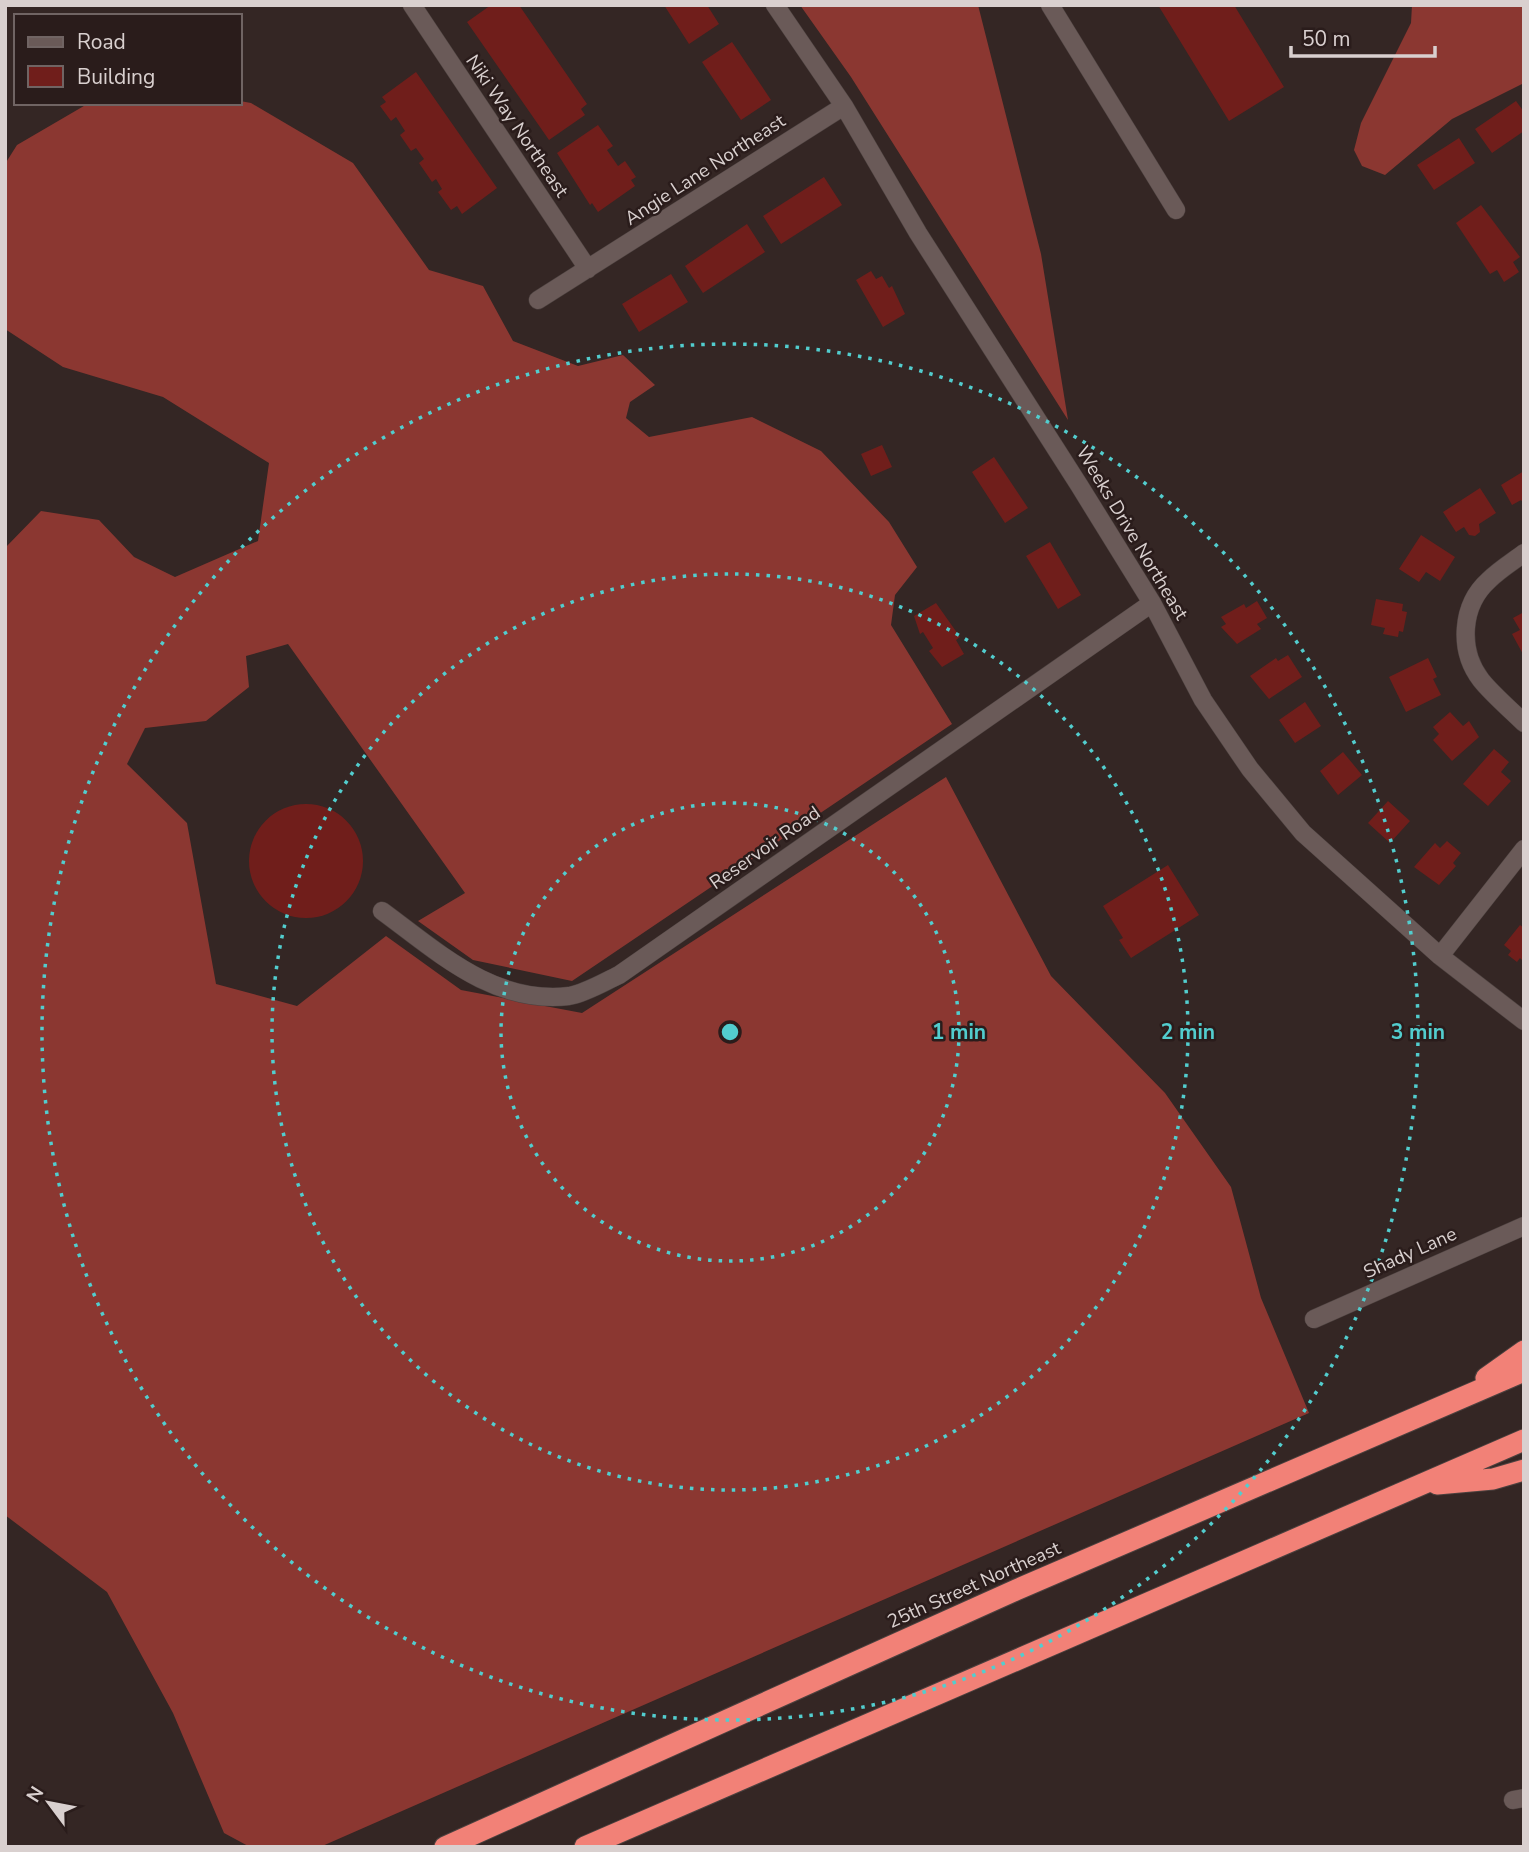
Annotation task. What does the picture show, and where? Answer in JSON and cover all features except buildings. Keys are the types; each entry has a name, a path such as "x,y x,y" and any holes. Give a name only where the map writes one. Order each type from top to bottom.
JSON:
{"highway":[{"path":"1461,1396 1524,1351"},
{"name":"25th Street Northeast","path":"445,1847 1016,1590 1524,1371"},
{"path":"585,1847 1524,1440"},
{"path":"1420,1486 1493,1479 1524,1470"}],"street":[{"name":"Niki Way Northeast","path":"412,5 588,270"},
{"name":"Weeks Drive Northeast","path":"775,5 844,106 918,233 1152,603 1203,700 1250,769 1303,833 1440,956 1524,1021"},
{"path":"1049,5 1176,210"},
{"name":"Angie Lane Northeast","path":"538,300 844,106"},
{"path":"1524,553 1487,581 1479,592 1469,610 1465,648 1481,680 1524,723"},
{"name":"Reservoir Road","path":"382,911 446,958 490,985 558,996 572,995 596,986 619,975 1152,603"},
{"path":"1440,956 1524,849"},
{"name":"Shady Lane","path":"1314,1319 1524,1226"}],"shaded area":[{"path":"800,5 978,5 1041,254 1068,420 851,77"},
{"path":"1412,5 1524,5 1524,83 1452,119 1385,175 1362,166 1354,150 1361,123 1411,23"},
{"path":"251,103 353,163 429,270 483,286 513,341 578,366 623,355 655,385 630,402 626,418 649,437 752,417 821,451 889,522 917,567 895,595 891,625 952,724 572,981 473,960 418,921 465,893 288,644 246,656 249,687 206,721 145,728 127,764 187,823 216,984 297,1006 386,936 461,990 582,1013 946,777 1051,976 1165,1093 1231,1187 1261,1298 1309,1413 320,1847 250,1847 224,1833 173,1713 107,1592 5,1515 5,548 41,511 99,520 134,557 175,577 258,541 269,463 163,397 63,367 5,329 5,164 17,145 86,105"}]}
